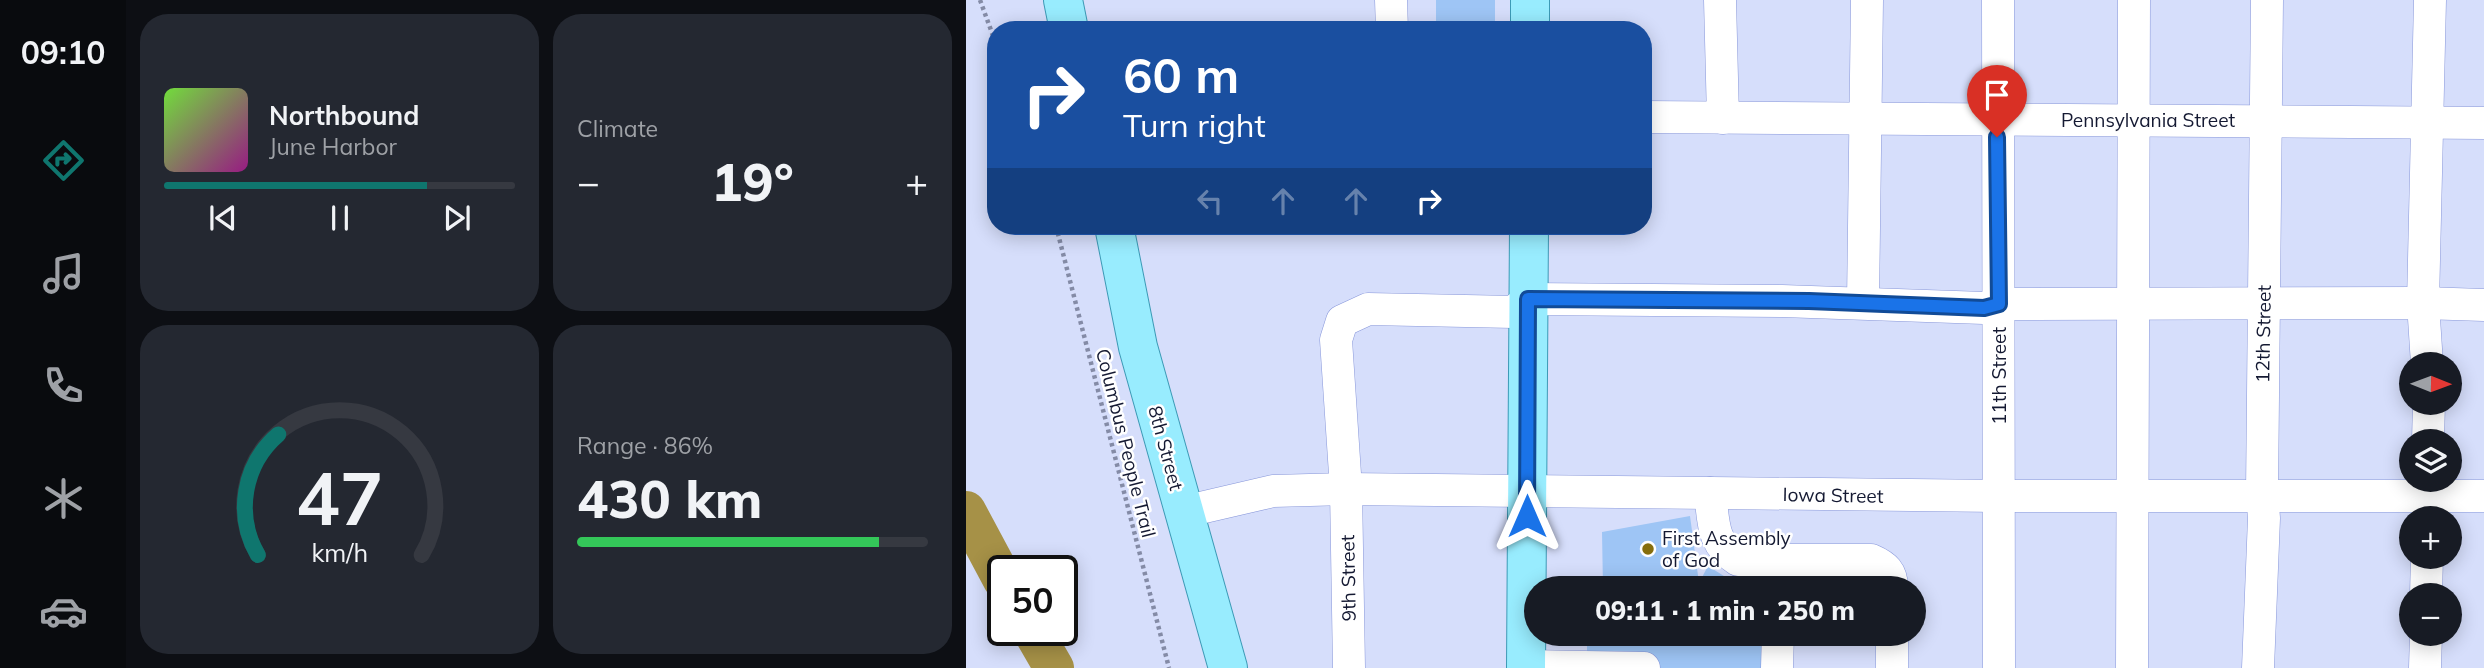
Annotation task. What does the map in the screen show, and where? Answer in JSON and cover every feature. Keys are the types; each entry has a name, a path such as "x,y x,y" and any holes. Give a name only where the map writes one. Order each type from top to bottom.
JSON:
{"main road":[{"path":"1063,0 1067,21"},
{"path":"1088,0 1090,21"},
{"path":"1530,0 1530,21"},
{"name":"8th Street","path":"1116,235 1138,347 1228,668"},
{"path":"1527,667 1529,235"}],"street":[{"path":"1391,0 1392,21"},
{"path":"1720,0 1723,118"},
{"path":"1863,303 1867,0"},
{"name":"11th Street","path":"1998,0 1999,668"},
{"path":"2132,668 2134,0"},
{"name":"12th Street","path":"2258,668 2263,583 2267,0"},
{"path":"2426,352 2423,303 2430,0"},
{"name":"Pennsylvania Street","path":"1652,117 2484,123"},
{"path":"1528,299 1863,303 1984,308 1999,304 2131,303 2484,305"},
{"name":"9th Street","path":"1349,668 1346,489 1336,340 1342,321 1368,309 1514,312 1528,299"},
{"name":"Iowa Street","path":"1183,512 1273,491 1346,489 2000,496 2484,496"},
{"path":"1710,493 1715,529 1722,550 1738,560 1871,560 1885,566 1891,576"},
{"path":"1758,560 1767,576"},
{"path":"1777,668 1778,646"},
{"path":"1892,646 1892,668"},
{"path":"2426,646 2426,668"},
{"path":"1527,667 1644,668"}],"path":[{"path":"980,0 988,21"},
{"name":"Columbus People Trail","path":"1058,235 1168,668"}],"building":[{"path":"1436,0 1495,0 1495,21 1436,21"},
{"name":"First Assembly of God","path":"1690,516 1698,576 1603,576 1602,532"},
{"name":"First Assembly of God","path":"1708,566 1724,576 1703,576"},
{"path":"1587,646 1765,646 1770,668 1651,668 1587,660"}],"waterway":[{"path":"966,511 990,555"},
{"path":"1041,646 1054,668"}],"place":[{"name":"First Assembly of God","path":"1648,549"}],"route":[{"path":"1527,516 1528,299 1809,301 1984,308 1999,304 1997,137"}]}
